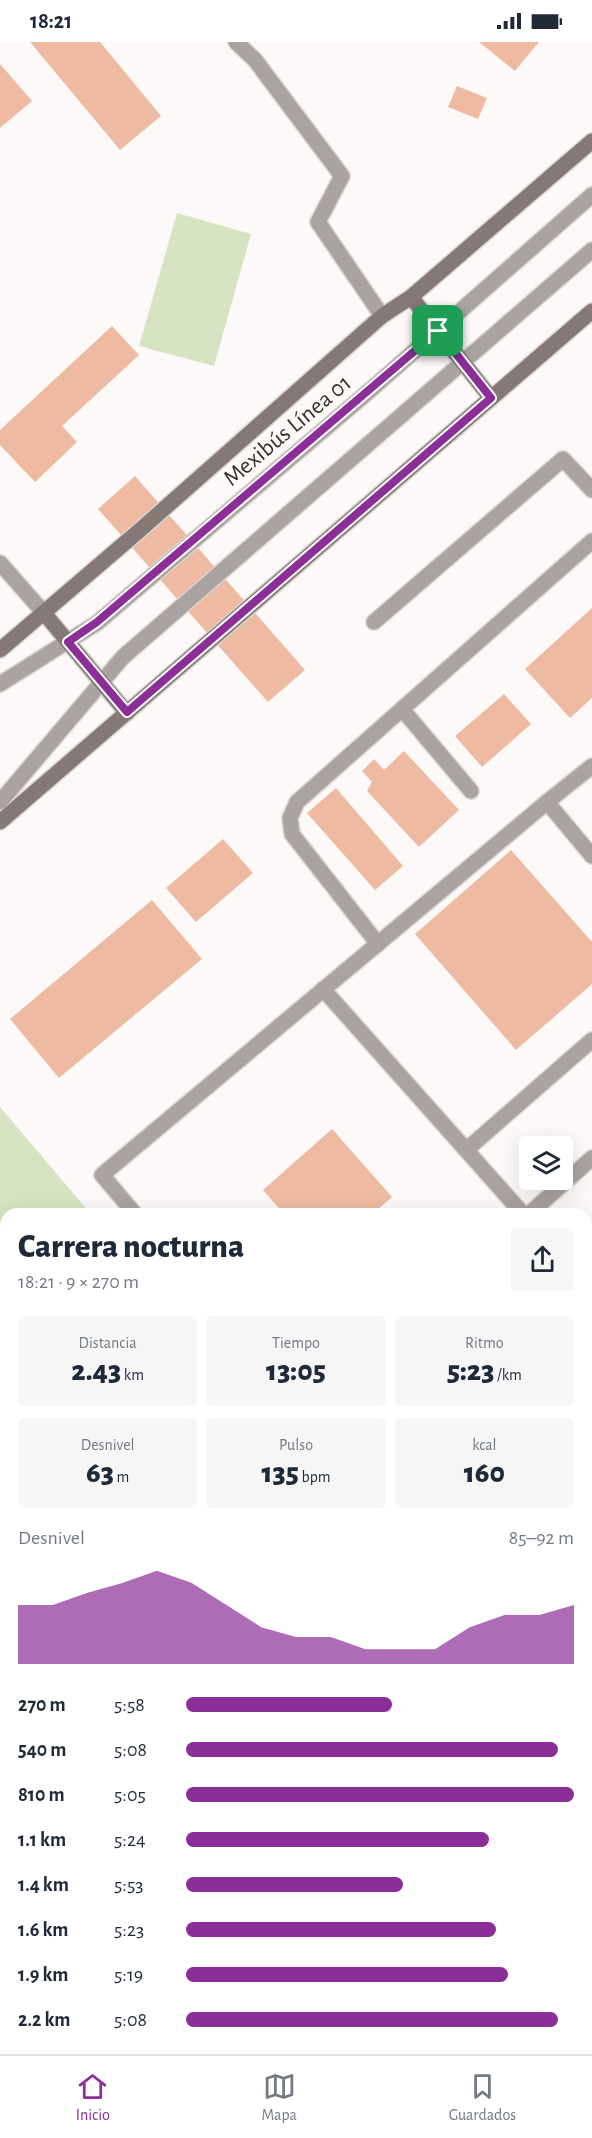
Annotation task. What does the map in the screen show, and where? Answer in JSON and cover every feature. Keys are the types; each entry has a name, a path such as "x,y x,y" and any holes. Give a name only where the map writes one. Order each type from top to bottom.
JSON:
{"street":[{"path":"0,650 382,316 411,297 592,141"},
{"path":"411,297 491,398"},
{"path":"0,822 592,311"},
{"path":"44,613 127,712"}],"lane":[{"path":"236,42 255,60 342,176 318,222 382,316"},
{"name":"Mexibús Línea 01","path":"0,684 97,622 438,331 592,195"},
{"path":"0,802 123,657 592,250"},
{"path":"374,622 563,459 592,490"},
{"path":"378,944 292,834 290,818 297,802 592,541"},
{"path":"0,563 44,613"},
{"path":"402,709 471,791"},
{"path":"130,1208 102,1175 592,766"},
{"path":"547,802 592,856"},
{"path":"323,989 519,1208"},
{"path":"465,1149 592,1040"},
{"path":"536,1208 592,1158"}],"green space":[{"path":"177,213 251,234 214,366 139,346"},
{"path":"0,1107 86,1208 0,1208"}],"building":[{"path":"30,42 100,42 161,116 120,150"},
{"path":"479,42 539,42 515,71"},
{"path":"0,64 32,101 0,128"},
{"path":"457,86 487,98 478,119 448,107"},
{"path":"112,326 139,355 62,426 77,442 35,482 0,445 0,430"},
{"path":"135,476 305,670 268,702 98,509"},
{"path":"592,608 592,698 570,718 525,669"},
{"path":"504,694 531,724 482,767 455,736"},
{"path":"404,751 459,810 419,847 367,791 372,782 362,771 374,759 384,770"},
{"path":"336,788 403,866 375,890 307,813"},
{"path":"223,839 253,873 196,922 166,888"},
{"path":"511,850 592,942 592,984 516,1050 415,934"},
{"path":"152,900 202,959 59,1078 10,1019"},
{"path":"332,1129 392,1197 380,1208 279,1208 263,1190"}],"route":[{"path":"438,331 491,398 127,712 68,642 97,622 438,331"}]}
